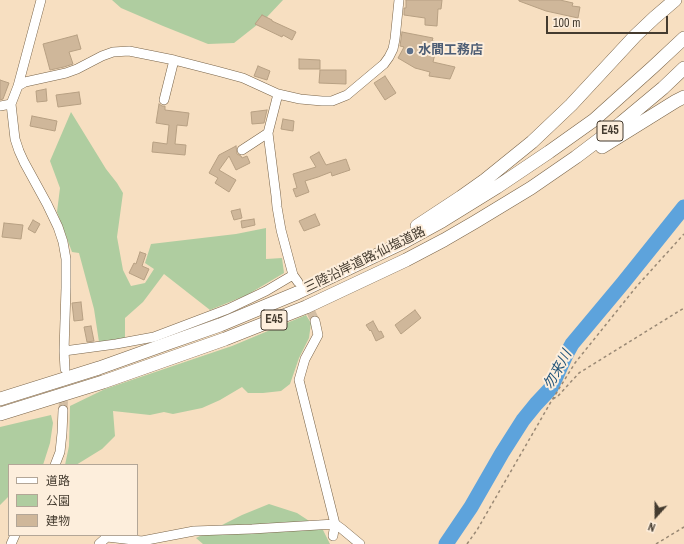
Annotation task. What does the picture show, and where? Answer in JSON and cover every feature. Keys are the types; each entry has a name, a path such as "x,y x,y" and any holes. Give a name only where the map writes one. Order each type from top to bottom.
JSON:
{"highway":[{"path":"351,267 435,215 485,180 532,142 566,110 635,36 674,0"},
{"name":"三陸沿岸道路;仙塩道路","path":"0,399 99,368 220,324 291,295 400,244 497,188 594,120 684,38"},
{"name":"三陸沿岸道路;仙塩道路","path":"0,414 103,382 225,339 306,307 365,280 444,240 502,207 531,188 576,157 621,123 663,88 684,68"},
{"path":"531,188 579,161 684,97"}],"street":[{"path":"41,0 18,86 11,104 15,139 19,151 58,227 63,242 66,259 65,369"},
{"path":"18,86 25,82 66,73 114,52 129,51 174,60 243,78 278,94 300,99 322,101 332,100 347,95 384,64 389,57 393,49 395,39 399,0"},
{"path":"164,100 174,60"},
{"path":"64,351 154,337 228,310 296,278 281,230 268,133 278,94"},
{"path":"0,106 11,104"},
{"path":"242,150 268,133"},
{"path":"315,321 318,335 305,359 299,380 335,524 333,536"},
{"path":"55,464 60,452 63,410"},
{"path":"99,544 107,537 142,541 194,531 335,524 342,528 360,544"}],"path":[{"path":"467,544 477,530 575,363 637,286 684,234"},
{"path":"552,400 558,396 579,373 684,308"},
{"path":"656,544 684,527"}],"green space":[{"path":"112,0 283,0 267,17 234,43 208,44 121,8"},
{"path":"71,112 106,169 123,193 117,237 123,270 131,286 145,283 154,269 145,263 151,244 236,234 266,228 266,259 282,258 284,273 247,295 210,310 164,274 143,302 125,318 125,338 99,342 94,309 79,253 72,252 57,212 60,188 50,161"},
{"path":"306,315 311,323 309,338 299,358 290,384 281,391 248,393 242,387 220,400 202,408 173,414 164,412 150,415 113,411 115,436 102,449 78,464 65,464 69,446 70,406 105,389 232,346"},
{"path":"51,415 53,423 50,443 43,464 8,464 8,497 0,505 0,427"},
{"path":"269,504 297,513 323,530 330,544 203,544 196,538 242,515"}],"building":[{"path":"406,0 442,0 441,9 438,9 437,26 425,25 425,18 404,15"},
{"path":"519,0 560,0 573,3 572,6 580,7 578,18 546,11"},
{"path":"262,15 296,32 292,40 283,35 282,37 255,24"},
{"path":"402,32 433,38 432,41 438,42 433,62 455,67 450,79 429,76 430,72 415,68 398,58 404,47 400,46"},
{"path":"77,35 81,49 69,52 73,64 50,70 43,44"},
{"path":"299,59 320,60 320,69 299,69"},
{"path":"258,66 270,71 267,80 254,76"},
{"path":"320,70 346,70 346,84 319,83"},
{"path":"385,76 396,93 385,100 374,83"},
{"path":"0,80 9,83 3,99 0,100"},
{"path":"46,89 47,101 37,102 36,91"},
{"path":"79,92 81,104 58,107 56,95"},
{"path":"159,104 165,106 165,110 189,113 187,126 177,125 175,144 186,145 185,155 152,152 153,142 167,144 169,125 156,123"},
{"path":"267,110 264,123 252,124 251,112"},
{"path":"32,116 57,121 55,131 30,126"},
{"path":"283,119 294,121 293,131 281,129"},
{"path":"236,146 237,154 242,158 247,156 250,163 236,170 229,156 219,170 236,180 229,192 215,183 218,178 209,173 219,155"},
{"path":"319,152 326,165 346,159 350,170 332,176 331,172 305,181 309,192 296,197 293,189 297,188 293,174 316,167 310,157"},
{"path":"240,209 242,218 234,220 231,211"},
{"path":"315,214 320,225 304,231 299,221"},
{"path":"254,219 255,225 242,228 241,221"},
{"path":"33,220 40,224 35,233 28,229"},
{"path":"4,223 23,225 21,239 2,237"},
{"path":"140,252 146,254 142,266 149,269 144,280 129,273 134,263 136,264"},
{"path":"81,302 83,320 74,321 72,303"},
{"path":"415,310 421,318 401,334 395,325"},
{"path":"373,321 379,332 381,331 384,337 376,341 371,330 370,331 366,325"},
{"path":"91,326 94,341 87,342 84,327"}],"waterway":[{"name":"勿来川","path":"446,544 471,507 523,420 551,388 572,344 684,207"}],"tunnel":[{"path":"300,287 315,321"},
{"path":"63,410 65,373"}],"place":[{"name":"水間工務店","path":"410,51"}]}
